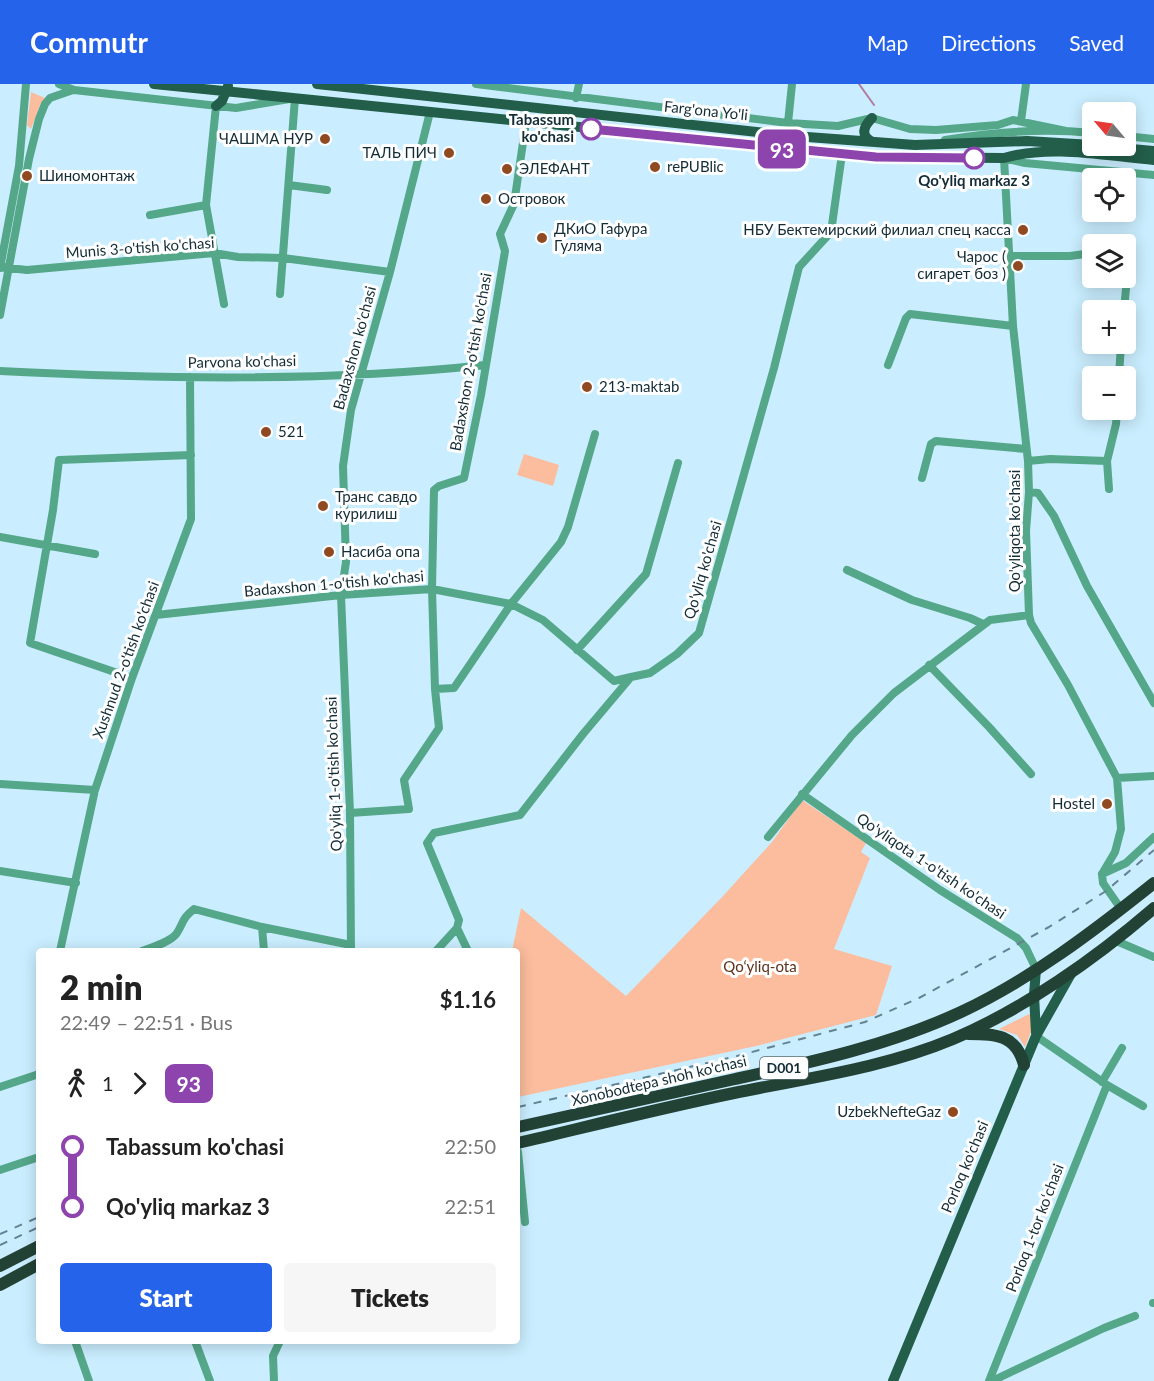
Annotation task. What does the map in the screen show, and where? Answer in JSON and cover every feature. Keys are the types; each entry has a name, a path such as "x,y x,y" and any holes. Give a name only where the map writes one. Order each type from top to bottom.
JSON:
{"highway":[{"name":"Xonobodtepa shoh ko'chasi","path":"520,1127 770,1071 869,1046 914,1031 961,1012 1036,969 1154,883"},
{"name":"Xonobodtepa shoh ko'chasi","path":"520,1143 889,1060 933,1047 964,1034 1034,995 1114,940 1154,908"},
{"path":"964,1034 987,1034 1006,1039 1022,1055 1024,1065"},
{"path":"0,1266 36,1248"},
{"path":"0,1285 36,1266"}],"main road":[{"name":"Farg'ona Yo'li","path":"154,84 227,88 295,98 876,157 1004,158 1022,153 1055,152 1154,160"},
{"name":"Farg'ona Yo'li","path":"317,84 346,85 794,136 915,145 1027,141 1082,144"},
{"path":"382,84 392,92"},
{"path":"216,106 222,101 227,88"},
{"path":"872,118 864,126 863,132 867,139 873,142"},
{"path":"1136,149 1154,151"},
{"name":"Porloq ko'chasi","path":"893,1381 1036,1036 1075,968"},
{"path":"1036,969 1034,995 1036,1036"}],"street":[{"path":"0,315 3,268 19,166 26,84"},
{"name":"Farg'ona Yo'li","path":"59,84 74,90 236,108 295,98"},
{"path":"476,84 788,123 838,126 872,118 890,125 921,131 981,127 1021,121 1082,132"},
{"path":"576,98 579,84"},
{"path":"788,123 792,84"},
{"path":"1021,121 1026,84"},
{"path":"3,268 41,111 50,98 74,90"},
{"path":"279,294 295,98"},
{"path":"216,106 206,206 224,304"},
{"name":"Badaxshon ko'chasi","path":"341,595 346,562 343,466 351,410 390,272 430,112"},
{"name":"Badaxshon 2-o'tish ko'chasi","path":"432,589 434,490 439,486 464,478 505,251 500,234 514,204 525,122"},
{"path":"915,145 1015,132 1066,130"},
{"path":"1136,137 1154,139"},
{"name":"Qo'yliq ko'chasi","path":"467,948 460,932 459,920 426,843 434,833 520,815 631,677 650,673 677,654 699,633 771,378 799,267 831,232 842,154"},
{"path":"1004,158 1026,163 1154,175"},
{"name":"Qo'yliqota ko'chasi","path":"1004,158 1013,326 1028,461 1029,492 1026,531 1029,615 1031,623 1068,685 1117,778 1121,829 1115,852 1102,874"},
{"path":"289,185 327,190"},
{"path":"150,215 206,206"},
{"name":"Munis 3-o'tish ko'chasi","path":"3,268 27,270 214,254 283,258 390,272"},
{"path":"1009,256 1082,255"},
{"path":"888,365 906,318 910,314 1013,326"},
{"name":"Parvona ko'chasi","path":"0,371 190,377 360,374 485,365"},
{"name":"Xushnud 2-o'tish ko'chasi","path":"61,948 95,790 132,678 191,519 190,377"},
{"path":"1109,489 1107,461 1116,420"},
{"path":"435,689 454,688 511,604 561,542 568,527 595,434"},
{"path":"921,478 931,444 936,441 1026,449"},
{"path":"132,678 30,643 59,460 191,455"},
{"path":"1028,461 1050,459 1107,461"},
{"path":"577,651 646,574 678,463"},
{"path":"1029,492 1038,493 1054,516 1088,586 1154,704"},
{"path":"0,537 95,554"},
{"path":"847,570 912,600 983,624"},
{"path":"350,813 409,809 404,780 439,728 435,689 432,589"},
{"name":"Badaxshon 1-o'tish ko'chasi","path":"156,615 341,595 432,589 511,604 543,620 614,681 631,677"},
{"name":"Qo'yliq 1-o'tish ko'chasi","path":"341,595 350,813 351,948"},
{"path":"768,837 801,794 877,708 983,624 990,620 1029,615"},
{"path":"929,665 1031,774"},
{"path":"1117,778 1154,776"},
{"path":"0,784 95,790"},
{"name":"Qo'yliqota 1-o'tish ko'chasi","path":"801,794 940,890 1017,938 1026,948 1036,969"},
{"path":"1121,909 1103,883 1102,874 1126,863 1154,837"},
{"path":"0,871 76,884"},
{"path":"151,948 176,935 182,920 194,909 351,948"},
{"path":"262,927 264,948"},
{"path":"440,948 460,932"},
{"path":"1114,940 1154,957"},
{"path":"1036,1036 1105,1084 1143,1106"},
{"name":"Porloq 1-tor koʻchasi","path":"991,1381 1105,1084 1122,1048"},
{"path":"0,1086 36,1075"},
{"path":"0,1170 36,1158"},
{"path":"520,1172 525,1222"},
{"name":"Porloq 1-tor koʻchasi","path":"991,1381 1104,1328 1135,1316"},
{"path":"76,1344 89,1381"},
{"path":"196,1344 210,1381"},
{"path":"274,1381 273,1356 279,1344"}],"green space":[{"path":"31,92 45,98 31,129 27,125"},
{"path":"524,454 559,465 553,486 517,475"},
{"name":"Qo‘yliq-ota","path":"802,800 866,843 861,852 870,858 834,949 892,966 876,1015 756,1046 520,1097 520,948 513,948 521,908 626,996 772,842"},
{"path":"1029,1014 1035,1022 1025,1047 1017,1035 999,1029"}],"waterway":[{"path":"859,84 874,105"}],"railway":[{"path":"520,1107 737,1056 865,1022 919,998 1049,927 1106,891 1154,850"},
{"path":"0,1234 36,1218"},
{"path":"0,1245 36,1228"}],"bus line":[{"name":"93","path":"591,129 876,157 974,158"}],"place":[{"name":"Tabassum ko'chasi","path":"591,129"},
{"name":"ЧАШМА НУР","path":"325,139"},
{"name":"ТАЛЬ ПИЧ","path":"449,153"},
{"name":"Qo'yliq markaz 3","path":"974,158"},
{"name":"rePUBlic","path":"655,167"},
{"name":"ЭЛЕФАНТ","path":"507,169"},
{"name":"Шиномонтаж","path":"27,176"},
{"name":"Островок","path":"486,199"},
{"name":"НБУ Бектемирский филиал спец касса","path":"1023,230"},
{"name":"ДКиО Гафура Гуляма","path":"542,238"},
{"name":"Чарос ( сигарет боз )","path":"1018,266"},
{"name":"213-maktab","path":"587,387"},
{"name":"521","path":"266,432"},
{"name":"Транс савдо курилиш","path":"323,506"},
{"name":"Насиба опа","path":"329,552"},
{"name":"Hostel","path":"1107,804"},
{"name":"UzbekNefteGaz","path":"953,1112"}]}
